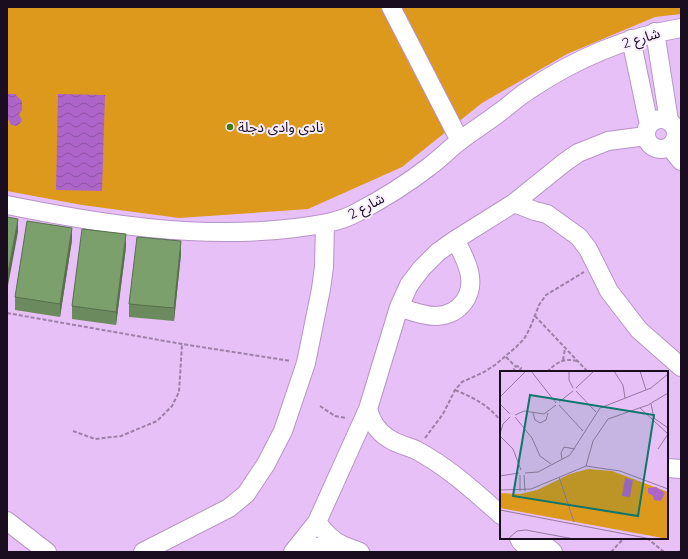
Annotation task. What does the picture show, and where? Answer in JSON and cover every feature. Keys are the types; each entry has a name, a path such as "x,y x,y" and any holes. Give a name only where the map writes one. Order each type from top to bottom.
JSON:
{"street":[{"path":"391,7 460,141"},
{"name":"شارع 2","path":"7,205 88,221 184,231 224,232 277,230 325,224 354,214 397,189 430,166 460,141 528,90 561,71 601,51 631,39 655,32 681,28"},
{"path":"631,39 650,146 655,149 665,149 670,147 675,142 676,136 655,32"},
{"path":"294,551 317,522 368,409 399,307 409,285 421,269 438,252 514,203 565,162 593,146 647,130 655,120 662,119 675,126"},
{"path":"670,147 681,161"},
{"path":"537,184 547,214"},
{"path":"514,203 547,214 579,237 588,249 609,291 639,330 681,367"},
{"path":"143,552 229,508 246,494 266,464 283,431 306,363 322,289 325,224"},
{"path":"399,307 420,314 436,316 459,308 468,298 470,272 465,257 455,240"},
{"path":"368,409 371,420 378,430 388,438 416,450 457,477 500,514"},
{"path":"352,444 376,437 388,438"},
{"path":"668,468 681,469"},
{"path":"7,521 47,552"},
{"path":"317,522 324,532 332,539 342,545 360,552"},
{"path":"528,542 553,552"},
{"path":"294,551 311,547 342,545"}],"path":[{"path":"416,450 442,414 455,390 462,382 484,372 506,357 524,339 536,316 539,305 546,296 595,265"},
{"path":"7,313 182,344 306,363"},
{"path":"536,316 587,371"},
{"path":"72,431 96,439 108,438 121,436 157,421 172,406 179,392 182,344"},
{"path":"563,360 565,348"},
{"path":"506,357 516,367 520,367 520,371"},
{"path":"548,371 563,360 578,361"},
{"path":"515,371 514,369 516,367"},
{"path":"455,390 483,403 500,420"},
{"path":"320,406 336,416 346,417 360,426"},
{"path":"611,552 623,539"},
{"path":"648,539 664,552"}],"shaded area":[{"name":"نادى وادى دجلة","path":"7,7 681,7 681,14 655,17 567,54 482,103 402,167 308,209 179,218 82,205 7,191"}],"water":[{"path":"7,94 15,94 22,101 22,110 19,114 22,121 17,126 11,125 7,117"},
{"path":"58,94 105,95 102,191 56,190"}],"building":[{"path":"7,217 18,219 7,278"},
{"path":"27,221 72,228 60,304 15,297"},
{"path":"82,229 126,234 116,312 72,306"},
{"path":"137,237 181,241 174,308 129,304"}],"place":[{"name":"نادى وادى دجلة","path":"230,127"}]}
